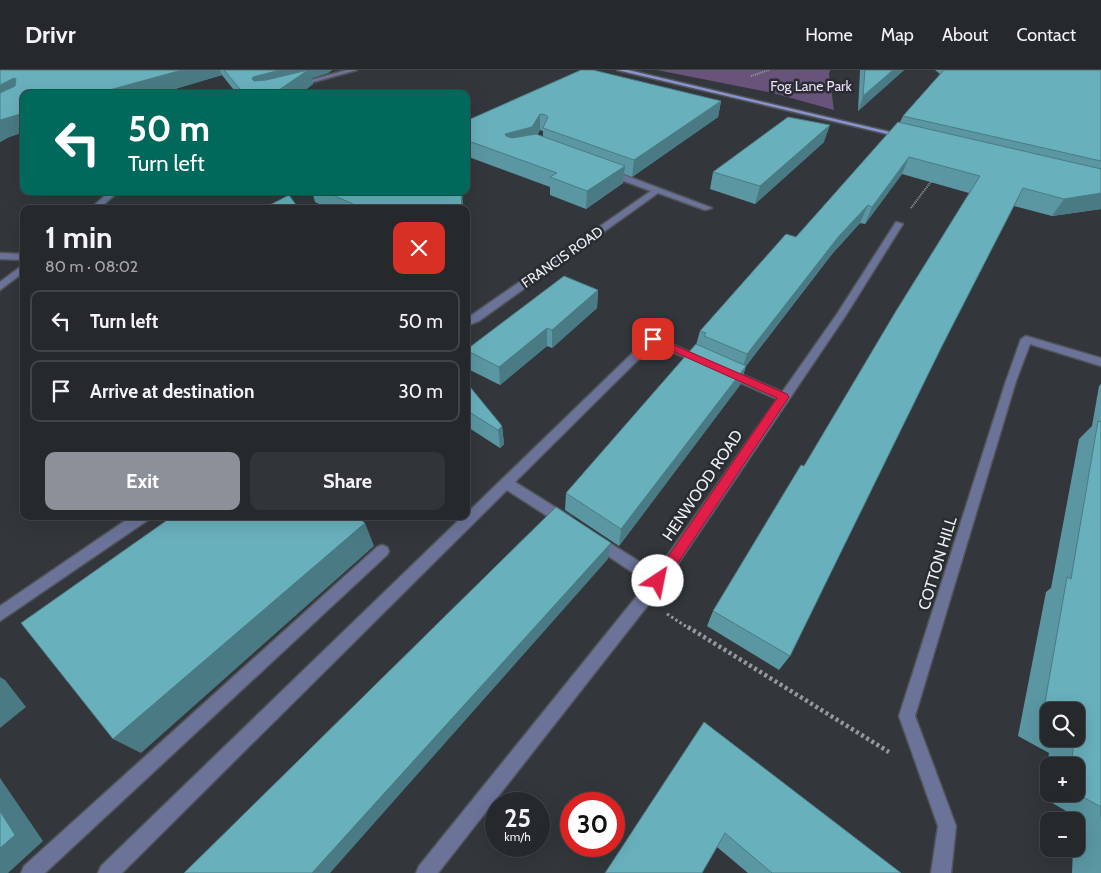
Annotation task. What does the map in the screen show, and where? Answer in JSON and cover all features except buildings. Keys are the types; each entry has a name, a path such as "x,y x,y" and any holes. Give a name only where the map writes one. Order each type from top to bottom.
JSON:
{"street":[{"path":"277,90 354,70"},
{"path":"620,70 908,137"},
{"path":"602,170 708,208"},
{"name":"FRANCIS ROAD","path":"470,318 657,190"},
{"path":"99,205 110,195"},
{"name":"HENWOOD ROAD","path":"426,873 658,581 840,315 899,224"},
{"path":"0,256 20,257"},
{"path":"0,286 20,270"},
{"path":"470,518 653,339 784,397"},
{"name":"COTTON HILL","path":"941,873 948,826 907,716 1026,339 1101,362"},
{"path":"506,483 658,581"},
{"path":"0,614 137,520"},
{"path":"108,873 468,520"},
{"path":"31,873 382,551"}],"path":[{"path":"899,224 933,179"},
{"path":"643,600 930,777"}],"green space":[{"name":"Fog Lane Park","path":"657,70 830,70 834,110 773,93"}],"route":[{"path":"653,339 784,397 658,581"}]}
